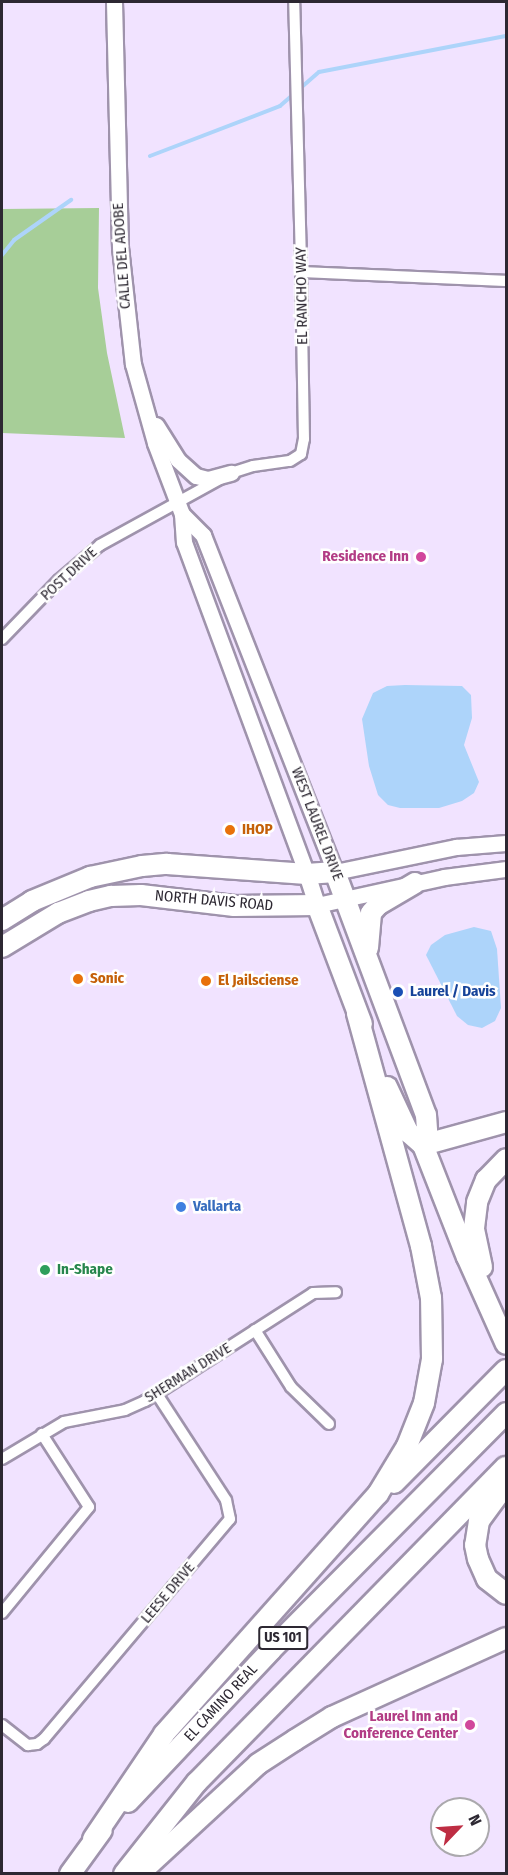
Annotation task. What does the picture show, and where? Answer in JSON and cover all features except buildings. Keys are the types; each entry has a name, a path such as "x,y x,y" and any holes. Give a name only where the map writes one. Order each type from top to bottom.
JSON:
{"highway":[{"name":"NORTH DAVIS ROAD","path":"2,920 32,902 82,880 142,866 166,864 307,874 335,872"},
{"name":"WEST LAUREL DRIVE","path":"335,872 426,1115 427,1131 423,1145"},
{"path":"368,956 371,913 385,900 415,883"},
{"name":"NORTH DAVIS ROAD","path":"2,947 58,913 89,901 111,896 141,895 234,906 317,905"},
{"name":"WEST LAUREL DRIVE","path":"317,905 399,1117 408,1132 423,1145 505,1342"},
{"path":"93,1839 164,1734 378,1494 407,1446 424,1403 432,1359 434,1329 431,1298 421,1246 357,1012"},
{"path":"423,1145 507,1122"},
{"path":"491,1311 477,1248 474,1214 486,1180 507,1159"},
{"path":"351,1525 507,1370"},
{"name":"EL CAMINO REAL","path":"70,1874 93,1839 271,1650 507,1413"},
{"name":"US 101","path":"124,1874 197,1782 507,1467"},
{"path":"507,1484 479,1521 475,1545 482,1570 494,1586 507,1594"},
{"path":"139,1874 258,1764 295,1740 332,1717 507,1638"}],"main road":[{"name":"WEST LAUREL DRIVE","path":"307,874 317,905"}],"street":[{"name":"CALLE DEL ADOBE","path":"114,2 120,248 126,322 138,387 155,443 180,509"},
{"name":"EL RANCHO WAY","path":"180,509 231,473 253,466 290,461 298,457 302,450 301,272 294,2"},
{"path":"301,272 507,281"},
{"path":"138,387 161,434 183,467 196,476 208,479 231,473"},
{"name":"POST DRIVE","path":"2,639 88,553 180,509"},
{"name":"WEST LAUREL DRIVE","path":"180,509 203,535 335,872"},
{"name":"WEST LAUREL DRIVE","path":"180,509 184,542 307,874"},
{"name":"NORTH DAVIS ROAD","path":"335,872 456,847 507,843"},
{"name":"NORTH DAVIS ROAD","path":"317,905 415,883 507,869"},
{"name":"SHERMAN DRIVE","path":"2,1459 42,1434 74,1419 125,1410 158,1394 313,1293 336,1292"},
{"path":"255,1330 291,1387 329,1424"},
{"name":"LEESE DRIVE","path":"2,1725 28,1745 37,1744 44,1739 230,1519 226,1500 158,1394"},
{"path":"2,1613 89,1508 42,1434"}],"green space":[{"path":"99,208 98,288 107,353 125,438 2,433 2,209"}],"water":[{"path":"387,686 462,686 471,695 472,718 464,745 479,782 474,793 462,801 439,808 400,808 388,805 378,795 369,766 362,719 373,693"},
{"path":"474,927 491,931 497,949 501,1008 495,1021 482,1028 468,1025 457,1016 426,955 431,945 445,935"}],"waterway":[{"path":"150,156 280,106 319,72 506,36"},
{"path":"2,255 14,240 71,200"}],"place":[{"name":"Residence Inn","path":"421,557"},
{"name":"IHOP","path":"230,830"},
{"name":"Sonic","path":"78,979"},
{"name":"El Jailsciense","path":"206,981"},
{"name":"Laurel / Davis","path":"398,992"},
{"name":"Vallarta","path":"181,1207"},
{"name":"In-Shape","path":"45,1270"},
{"name":"Laurel Inn and Conference Center","path":"470,1725"}]}
